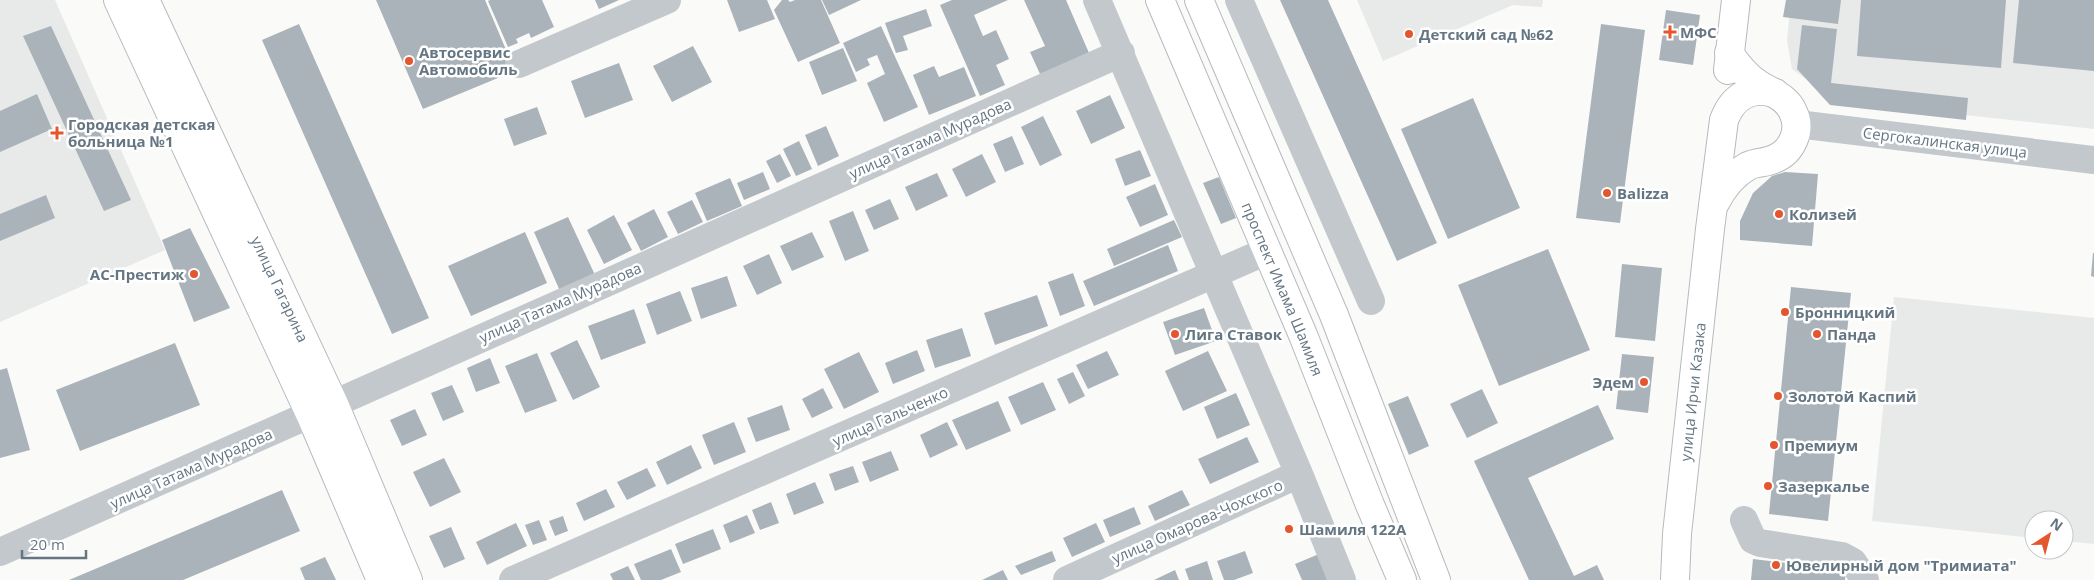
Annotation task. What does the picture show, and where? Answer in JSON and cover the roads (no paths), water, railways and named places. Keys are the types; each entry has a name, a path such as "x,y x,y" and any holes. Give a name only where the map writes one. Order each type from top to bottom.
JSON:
{"main road":[{"name":"улица Гагарина","path":"126,0 323,410 408,580"},
{"name":"проспект Имама Шамиля","path":"1160,0 1267,252 1402,580"},
{"path":"1199,0 1334,315 1436,580"},
{"path":"1736,0 1729,53 1724,120 1727,140 1736,152 1747,160 1762,162"},
{"path":"1714,204 1720,193 1738,173 1750,165 1773,160 1783,154 1791,146 1795,136 1794,112 1786,101 1757,84 1729,53"},
{"path":"1724,120 1731,105 1743,94 1754,90 1765,90 1775,93"},
{"name":"улица Ирчи Казака","path":"1675,580 1677,534 1724,120"},
{"name":"улица Гагарина","path":"323,410 381,580"}],"street":[{"path":"519,64 666,0"},
{"path":"1097,0 1299,474 1342,580"},
{"path":"1239,0 1371,301"},
{"name":"улица Татама Мурадова","path":"0,552 323,410 1121,53"},
{"name":"Сергокалинская улица","path":"1796,124 2094,160"},
{"name":"улица Гальченко","path":"514,580 1267,252"},
{"name":"улица Омарова-Чохского","path":"1067,580 1299,474"},
{"path":"1744,520 1753,540 1760,543 1842,556 1853,562 1865,580"}],"place":[{"name":"МФС","path":"1670,32"},
{"name":"Детский сад №62","path":"1409,34"},
{"name":"Автосервис Автомобиль","path":"409,61"},
{"name":"Городская детская больница №1","path":"57,133"},
{"name":"Balizza","path":"1607,193"},
{"name":"Колизей","path":"1779,214"},
{"name":"АС-Престиж","path":"194,274"},
{"name":"Бронницкий","path":"1785,312"},
{"name":"Лига Ставок","path":"1175,334"},
{"name":"Панда","path":"1817,334"},
{"name":"Эдем","path":"1644,382"},
{"name":"Золотой Каспий","path":"1778,396"},
{"name":"Премиум","path":"1774,445"},
{"name":"Зазеркалье","path":"1768,486"},
{"name":"Шамиля 122А","path":"1289,529"},
{"name":"Ювелирный дом \"Тримиата\"","path":"1776,565"}]}
